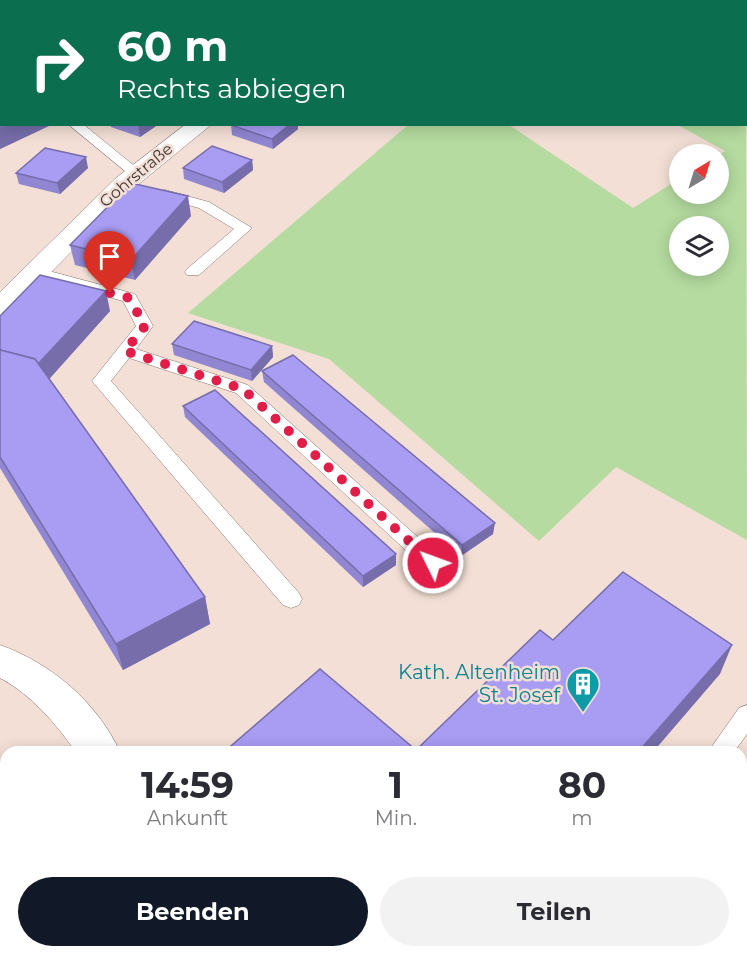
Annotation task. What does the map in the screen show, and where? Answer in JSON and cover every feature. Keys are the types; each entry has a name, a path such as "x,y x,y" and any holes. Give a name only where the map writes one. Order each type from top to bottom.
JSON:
{"street":[{"name":"Gohrstraße","path":"0,308 130,178 198,126"},
{"path":"0,661 26,674 52,694 95,746"}],"lane":[{"path":"76,126 130,178 204,205 244,228 193,272"},
{"path":"34,272 129,298 145,326 101,381 291,599"},
{"path":"125,351 243,389 433,563"},
{"path":"724,746 747,715"}],"green space":[{"path":"407,126 510,126 633,208 669,185 669,204 729,204 729,144 712,144 680,126 746,126 747,540 616,467 539,541 329,359 188,313"}],"building":[{"path":"234,126 288,126 272,139"},
{"path":"212,146 252,160 222,182 183,168"},
{"path":"45,148 86,157 57,183 16,173"},
{"path":"131,183 188,196 131,260 70,245"},
{"path":"40,275 106,291 38,364 35,359 0,350 0,316"},
{"path":"194,321 272,346 251,370 172,344"},
{"path":"0,350 35,359 205,597 116,644 0,457"},
{"path":"293,355 495,523 462,545 262,371"},
{"path":"215,390 396,554 363,576 183,406"},
{"path":"623,572 732,645 643,746 420,746 540,630 553,640"},
{"path":"320,669 411,746 231,746"}],"place":[{"name":"Kath. Altenheim St. Josef","path":"583,713"}],"route":[{"path":"110,293 129,298 145,326 125,351 243,389 433,563"}]}
